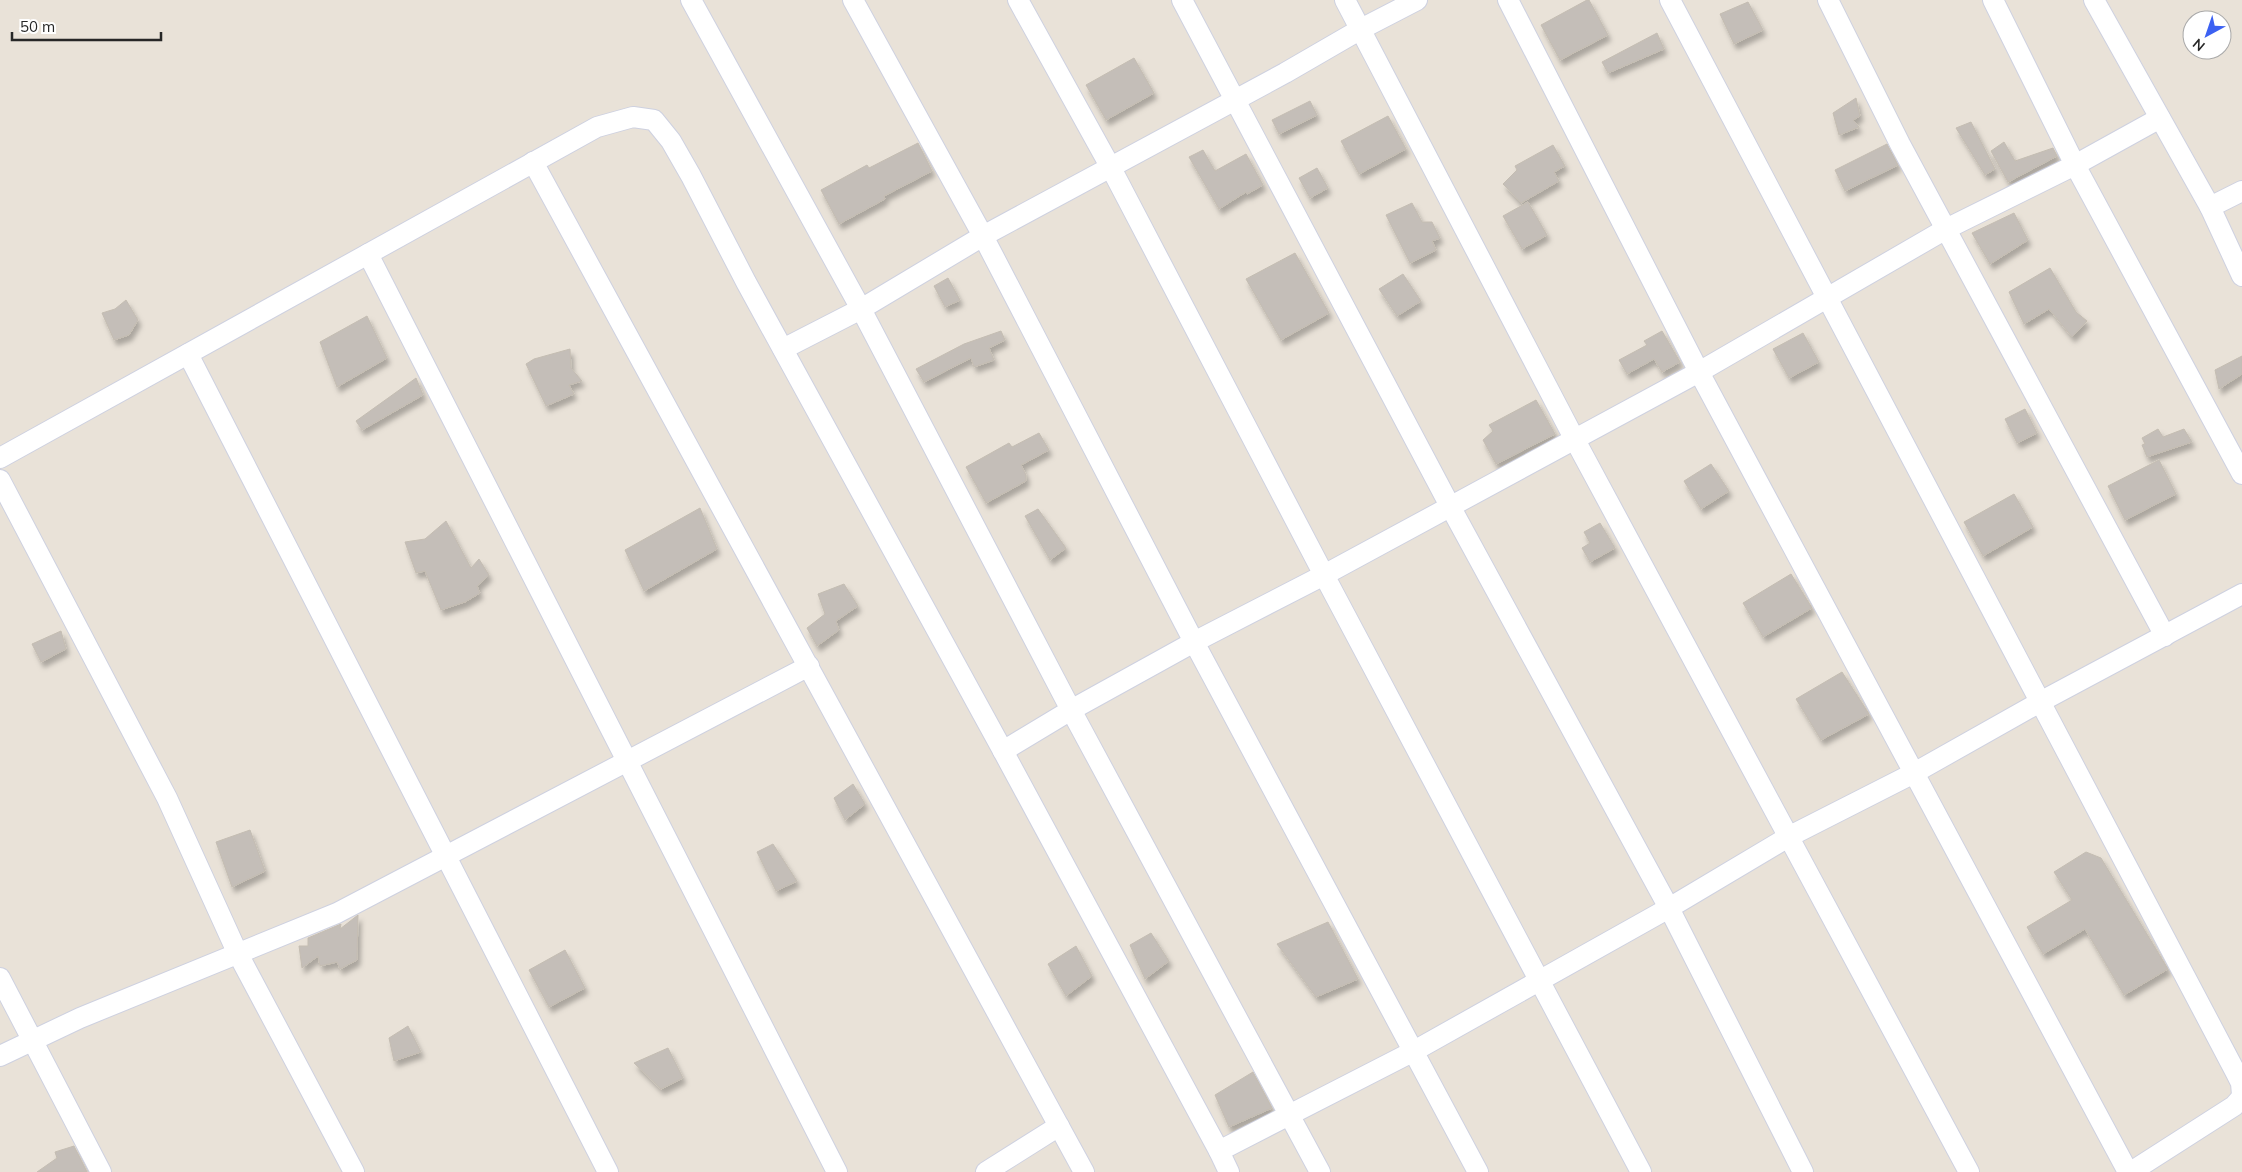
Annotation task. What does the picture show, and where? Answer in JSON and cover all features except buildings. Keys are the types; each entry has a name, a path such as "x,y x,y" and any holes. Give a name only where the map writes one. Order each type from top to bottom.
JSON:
{"street":[{"path":"691,0 861,309 1071,710 1320,1172"},
{"path":"852,0 983,236 1194,642 1478,1172"},
{"path":"1018,0 1111,168 1324,575 1641,1172"},
{"path":"1182,0 1450,506 1669,908 1803,1172"},
{"path":"1345,0 1575,440 1790,836 1968,1172"},
{"path":"783,349 861,309 983,236 1235,100 1361,28 1417,0"},
{"path":"1508,0 1699,372 2129,1172 2240,1100 2241,1083 1670,0"},
{"path":"1828,0 1900,144 2165,636"},
{"path":"1993,0 2074,166 2242,474"},
{"path":"2094,0 2210,207 2242,276"},
{"path":"0,458 597,127 633,117 654,120 671,141 691,176 1229,1172"},
{"path":"1003,751 1071,710 1194,642 1324,575 1699,372 1946,229 2074,166 2160,118"},
{"path":"533,162 1084,1172"},
{"path":"2210,207 2242,191"},
{"path":"368,254 836,1172"},
{"path":"188,354 608,1172"},
{"path":"0,480 167,798 237,952 354,1172"},
{"path":"1218,1151 1414,1051 1669,908 1790,836 1914,773 2040,702 2242,594"},
{"path":"0,1056 80,1018 237,952 337,913 809,666"},
{"path":"0,978 101,1172"},
{"path":"986,1172 1059,1126"}]}
